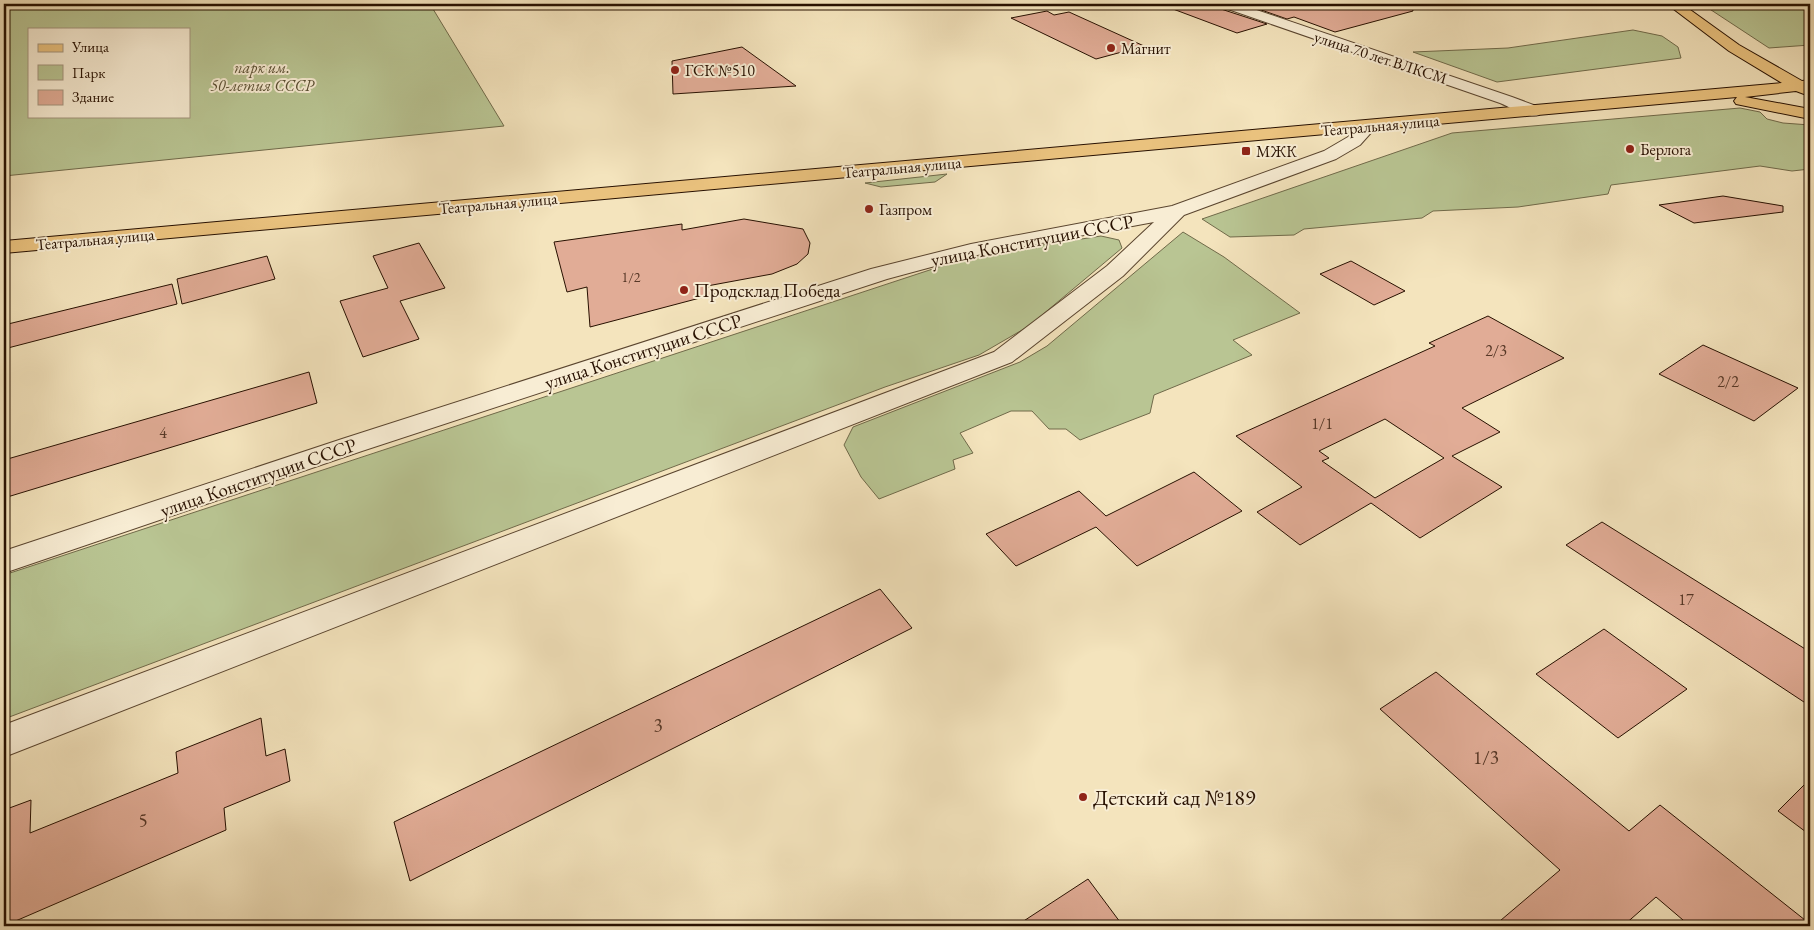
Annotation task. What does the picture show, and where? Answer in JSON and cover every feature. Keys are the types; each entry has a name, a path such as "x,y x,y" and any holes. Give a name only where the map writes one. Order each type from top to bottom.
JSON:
{"main road":[{"path":"1674,4 1734,48 1807,88"},
{"name":"Театральная улица","path":"4,247 1807,88"},
{"path":"1693,97 1744,101 1810,114"}],"street":[{"name":"улица 70 лет ВЛКСМ","path":"1228,4 1285,25 1464,84 1533,111"},
{"name":"улица Конституции СССР","path":"4,562 361,442 879,274 971,250 1177,211 1330,155 1354,140 1368,126"},
{"path":"4,741 1003,357 1115,271 1177,211"}],"green space":[{"name":"парк им. 50-летия СССР","path":"4,4 430,4 504,126 4,176"},
{"path":"1702,4 1810,4 1810,45 1769,48"},
{"path":"1633,30 1662,36 1678,47 1681,58 1497,82 1413,52 1508,48"},
{"path":"1740,108 1760,112 1767,119 1783,123 1810,125 1810,169 1792,171 1760,166 1611,185 1608,194 1518,207 1433,211 1422,218 1304,229 1294,235 1230,237 1202,219 1452,133"},
{"path":"947,174 935,182 881,187 865,183"},
{"path":"1183,232 1224,257 1300,313 1233,340 1252,355 1154,395 1150,413 1080,440 1066,429 1049,429 1032,411 1011,411 960,433 973,453 953,460 955,469 879,499 861,477 844,445 853,427 1020,362 1047,346"},
{"path":"1101,236 1119,240 1122,248 1029,326 979,355 885,387 4,719 4,575 960,260"}],"building":[{"path":"1166,4 1218,4 1221,9 1267,24 1237,33 1165,6"},
{"path":"1244,4 1412,4 1413,11 1335,32 1294,17 1287,19"},
{"path":"1047,11 1054,15 1069,12 1144,46 1096,59 1011,18"},
{"path":"742,47 796,86 673,94 672,61"},
{"path":"1723,196 1783,206 1783,212 1694,223 1659,205"},
{"path":"744,219 803,229 810,243 808,254 797,264 772,274 707,286 715,294 590,327 587,287 567,292 554,242 682,224 682,230"},
{"path":"419,243 445,288 400,301 419,339 363,357 340,301 388,288 373,256"},
{"path":"267,256 275,279 182,304 177,279"},
{"path":"1351,261 1405,291 1374,305 1320,274"},
{"path":"172,284 177,304 4,349 4,325"},
{"path":"1488,316 1564,358 1462,408 1500,432 1452,456 1502,487 1420,538 1371,503 1300,545 1257,512 1302,487 1236,436 1435,346 1429,343","holes":["1385,419 1444,458 1375,498 1322,461 1329,458 1319,451"]},
{"path":"1703,345 1798,388 1754,421 1659,374"},
{"path":"309,372 317,403 4,498 4,460"},
{"path":"1194,472 1242,511 1137,566 1096,527 1016,566 986,534 1079,491 1106,516"},
{"path":"1602,522 1810,652 1810,706 1566,545"},
{"path":"880,589 912,628 410,881 394,822"},
{"path":"1604,629 1687,689 1618,738 1536,674"},
{"path":"1436,672 1629,831 1660,805 1810,924 1810,926 1690,926 1656,897 1623,926 1494,926 1560,870 1380,709"},
{"path":"261,718 266,756 285,749 290,781 224,808 226,830 4,926 4,810 31,800 30,833 178,773 176,752"},
{"path":"1810,779 1810,835 1778,811"},
{"path":"1088,879 1123,926 1016,926"}],"place":[{"name":"Магнит","path":"1111,48"},
{"name":"ГСК №510","path":"675,70"},
{"name":"Берлога","path":"1630,149"},
{"name":"МЖК","path":"1246,151"},
{"name":"Газпром","path":"869,209"},
{"name":"Продсклад Победа","path":"684,290"},
{"name":"Детский сад №189","path":"1083,797"}]}
